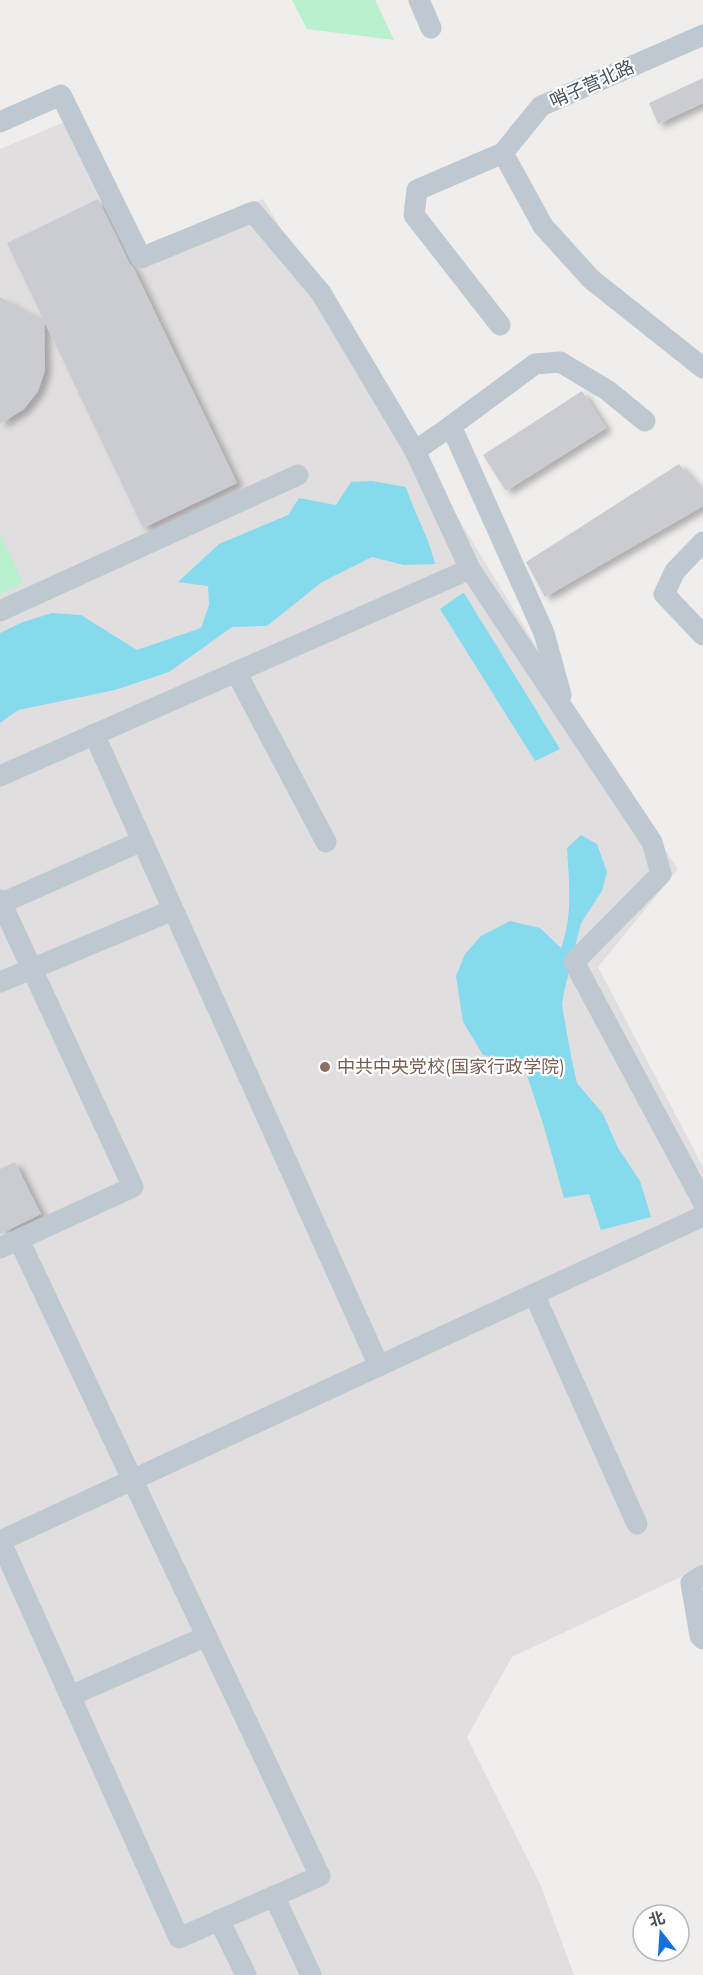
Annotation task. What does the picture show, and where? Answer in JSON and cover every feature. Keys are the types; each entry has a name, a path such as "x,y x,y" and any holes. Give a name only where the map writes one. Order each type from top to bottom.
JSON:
{"street":[{"path":"419,0 431,28"},
{"name":"哨子营北路","path":"500,325 414,215 417,190 502,153 541,106 703,35"},
{"path":"0,122 61,95 141,258 253,212 321,293 415,451 470,569 652,842 661,874 574,962 703,1202"},
{"path":"502,153 543,226 591,279 703,368"},
{"path":"415,451 535,364 560,362 607,390 645,421"},
{"path":"451,426 544,633 566,714"},
{"path":"0,611 298,475"},
{"path":"703,542 675,571 664,594 703,635"},
{"path":"0,776 470,569"},
{"path":"236,672 326,842"},
{"path":"94,734 379,1366"},
{"path":"142,841 1,903 133,1187 9,1244 133,1480 320,1875 179,1938 0,1541 133,1480 703,1216"},
{"path":"0,982 173,910"},
{"path":"534,1294 637,1524"},
{"path":"697,1579 700,1636 703,1639"},
{"path":"70,1696 207,1636"},
{"path":"274,1896 311,1975"},
{"path":"219,1920 246,1975"}],"shaded area":[{"name":"中共中央党校(国家行政学院)","path":"67,121 142,246 263,199 618,780 678,869 598,967 703,1167 703,1562 681,1577 512,1657 467,1737 541,1886 574,1975 0,1975 0,149"}],"green space":[{"path":"292,0 375,0 394,40 307,29"},
{"path":"0,534 23,583 0,594"}],"water":[{"path":"372,481 406,487 435,564 404,565 372,557 322,582 267,626 232,627 169,672 115,690 18,710 0,723 0,633 23,622 52,613 81,615 137,650 201,628 209,605 208,586 178,582 219,544 288,515 299,498 336,505 351,482"},
{"path":"463,593 560,749 535,761 440,609"},
{"path":"581,835 597,844 607,872 602,891 581,923 564,992 562,1005 571,1056 577,1083 603,1114 618,1148 640,1181 651,1217 601,1230 589,1194 564,1198 523,1063 483,1055 463,1022 456,976 465,954 481,936 510,921 540,928 561,948 569,911 567,848"}],"building":[{"path":"703,78 703,103 658,124 649,103"},
{"path":"98,199 237,483 143,528 7,243"},
{"path":"0,297 44,322 45,370 38,391 24,409 0,424"},
{"path":"582,391 606,428 506,491 483,455"},
{"path":"679,464 703,492 703,506 545,597 526,562"},
{"path":"15,1162 41,1214 0,1234 0,1169"}],"place":[{"name":"中共中央党校(国家行政学院)","path":"325,1067"}]}
